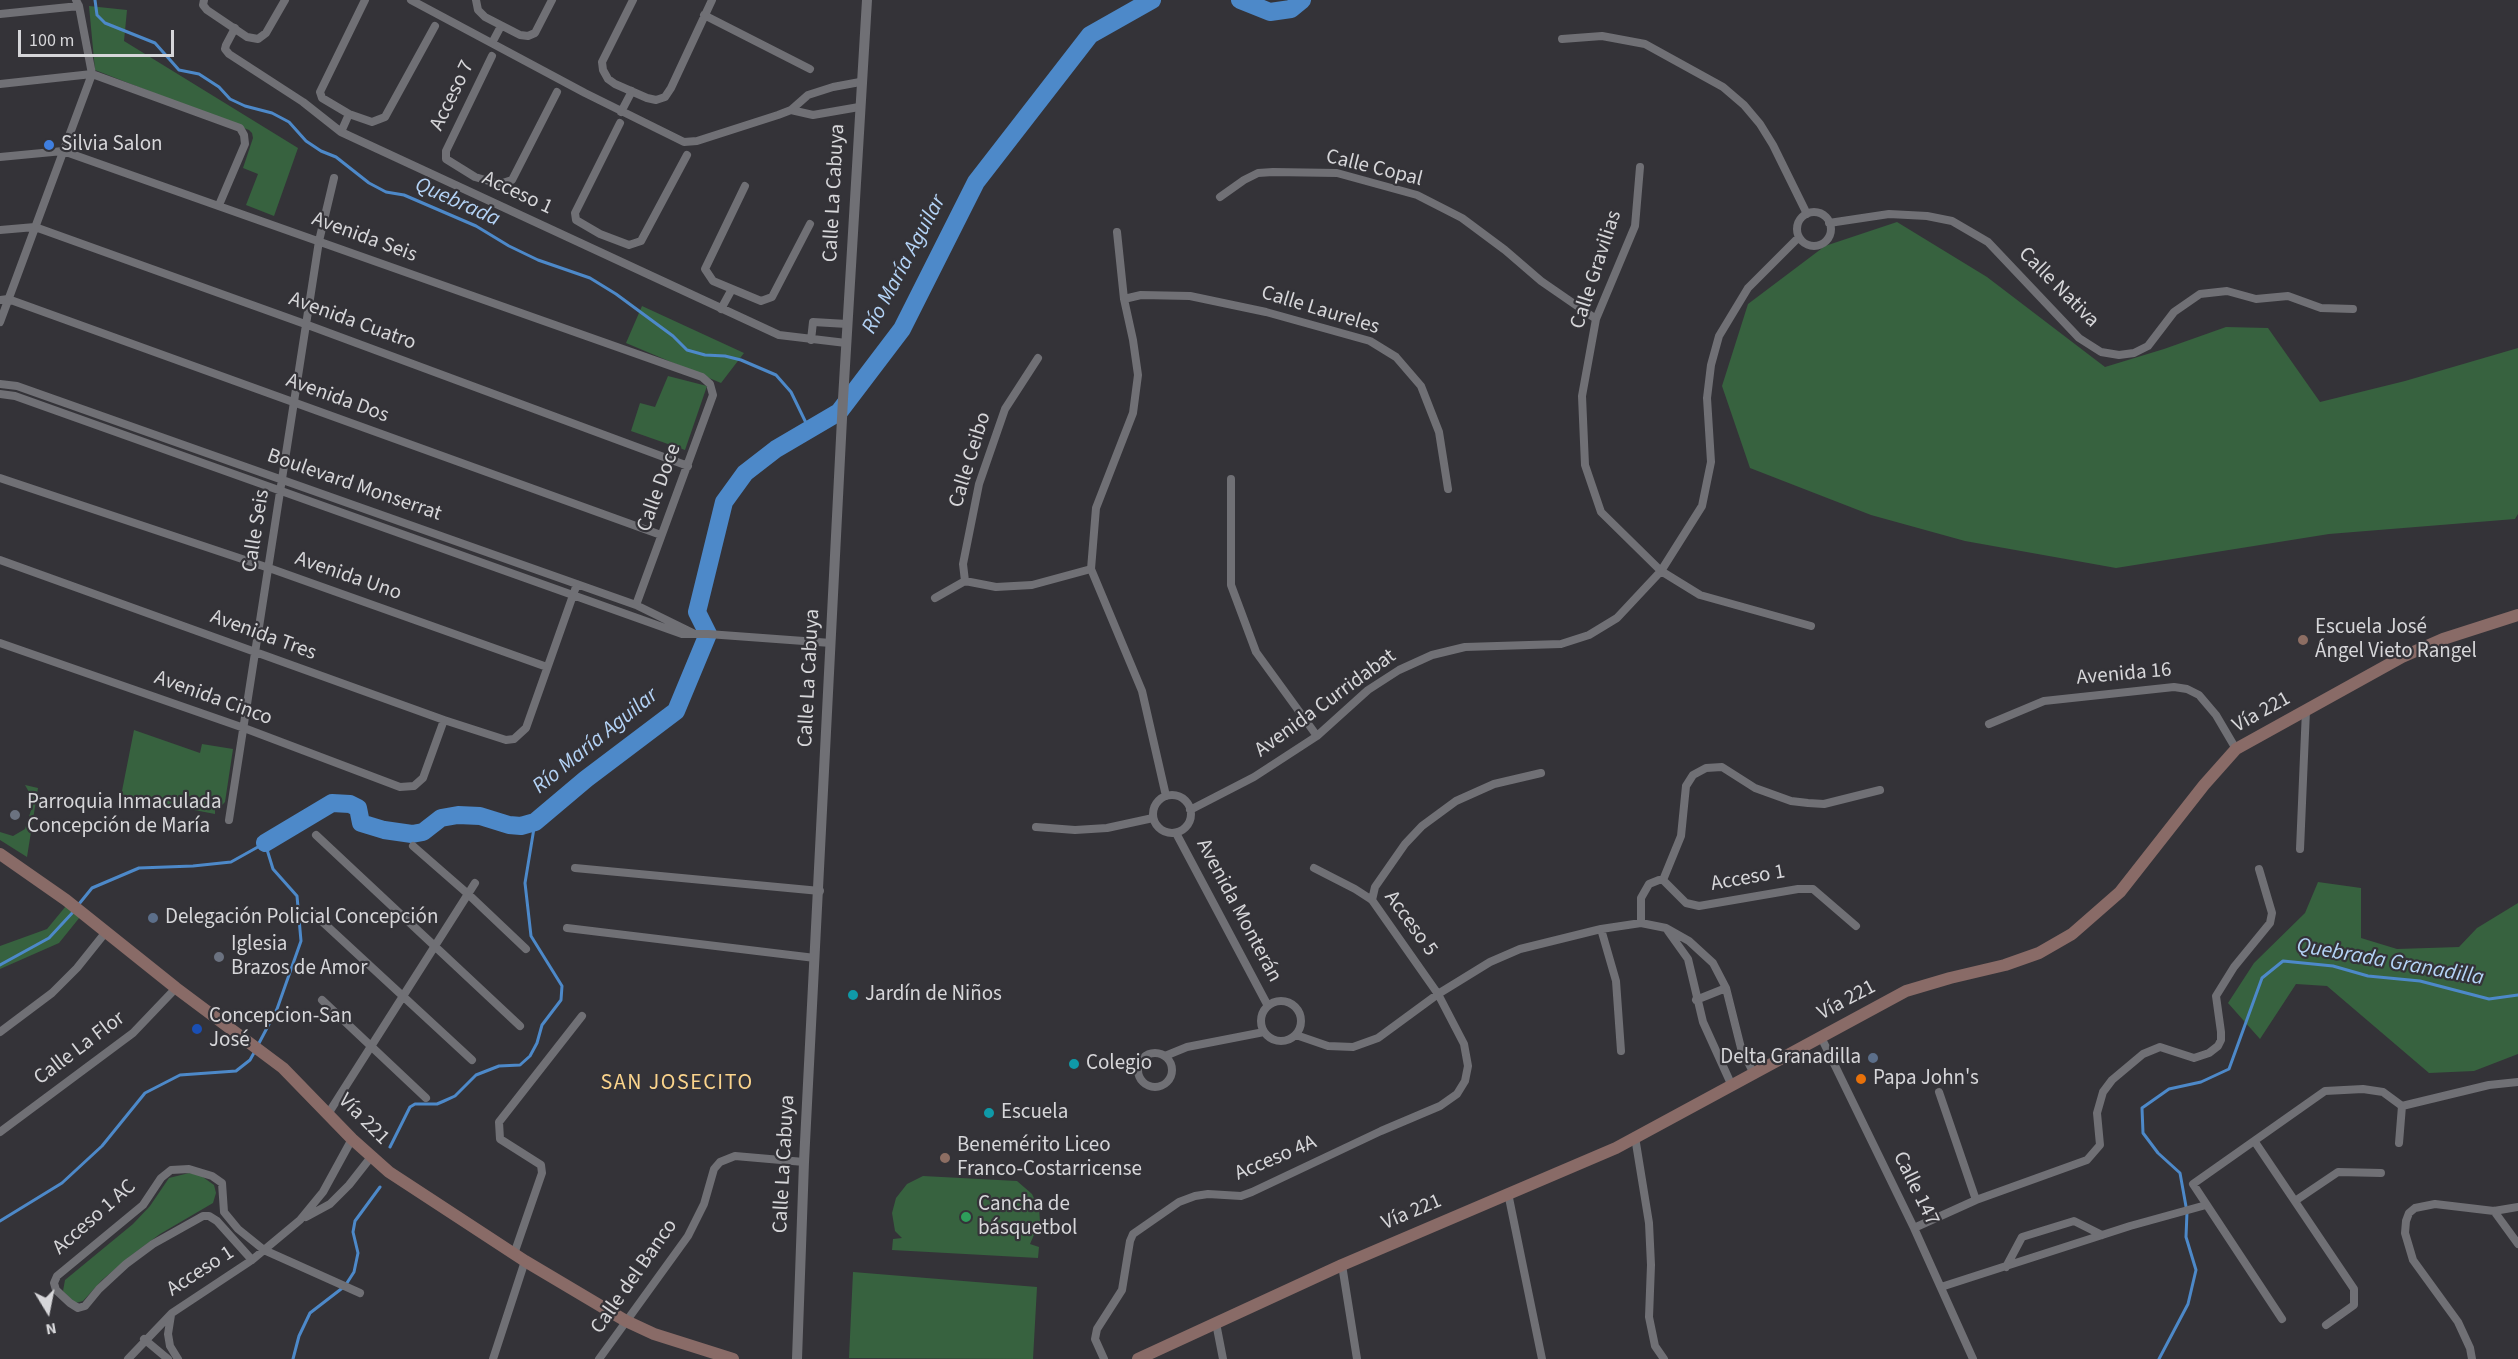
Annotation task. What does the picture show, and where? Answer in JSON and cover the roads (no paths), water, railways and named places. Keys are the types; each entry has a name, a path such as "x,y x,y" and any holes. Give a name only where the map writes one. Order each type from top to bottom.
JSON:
{"main road":[{"name":"Vía 221","path":"1138,1359 1342,1265 1561,1172 1635,1137 1906,991 2005,965 2039,953 2072,934 2120,892 2204,785 2236,749 2402,657 2443,639 2518,615"},
{"name":"Vía 221","path":"0,854 66,900 176,988 238,1032 283,1068 352,1139 389,1172 519,1258 626,1321 654,1334 733,1359"}],"street":[{"path":"204,0 203,5 207,10 247,37 262,38 285,0"},
{"path":"365,0 320,92 322,98 349,114 372,122 385,117 435,26"},
{"path":"411,0 684,142 697,141 791,110 808,95 860,82"},
{"path":"476,0 478,10 501,26 520,35 528,36 535,33 552,0"},
{"path":"633,0 602,62 603,70 608,79 647,98 656,99 665,97 712,0"},
{"name":"Calle La Cabuya","path":"797,1359 814,958 866,1"},
{"path":"0,14 77,3 92,74 35,227 4,300 0,322"},
{"path":"704,15 810,69"},
{"path":"492,43 501,26"},
{"name":"Acceso 1","path":"235,28 225,49 341,132 779,335 846,343"},
{"path":"1562,39 1602,36 1645,44 1723,87 1744,105 1760,124 1773,145 1807,214"},
{"name":"Acceso 7","path":"492,56 446,151 446,159 475,177 499,184 512,180 557,92"},
{"path":"0,84 92,74 240,128 245,144 219,205"},
{"path":"621,111 632,91"},
{"path":"791,110 813,115 859,107"},
{"path":"341,132 349,114"},
{"path":"620,123 575,213 576,220 600,234 629,245 641,241 687,155"},
{"name":"Avenida Seis","path":"0,157 63,151 702,377 710,384"},
{"name":"Calle Gravilias","path":"1640,167 1635,226 1596,319 1582,396 1585,465 1600,512 1661,571 1700,596 1811,626"},
{"name":"Calle Copal","path":"1220,197 1258,173 1273,172 1337,173 1417,195 1462,218 1506,250 1541,281 1596,319"},
{"path":"468,191 475,177"},
{"name":"Calle Seis","path":"229,820 319,241 334,178"},
{"path":"745,186 705,269 713,281 761,301 772,297 810,224"},
{"path":"1817,213 1826,218 1829,223 1830,234 1823,243 1813,246 1803,242 1799,237 1797,227 1807,214 1817,213"},
{"name":"Calle Nativa","path":"1829,223 1889,214 1927,216 1952,221 1988,242 2079,338 2101,352 2119,355 2134,353 2148,346 2174,312 2200,294 2227,291 2256,299 2288,296 2321,308 2353,309"},
{"name":"Avenida Cuatro","path":"0,230 35,227 306,324 688,466"},
{"path":"1117,232 1124,299 1138,375 1133,413 1096,508 1091,569 1142,691 1166,796"},
{"path":"593,248 600,234"},
{"name":"Avenida Curridabat","path":"1190,810 1254,777 1317,736 1368,690 1399,670 1432,654 1465,647 1561,644 1589,635 1617,618 1661,571 1702,506 1710,462 1707,398 1711,365 1719,336 1748,288 1799,237"},
{"path":"721,309 732,289"},
{"name":"Calle Laureles","path":"1124,299 1141,295 1190,296 1266,312 1370,340 1396,357 1421,386 1439,432 1448,489"},
{"name":"Avenida Dos","path":"4,300 661,535"},
{"path":"811,340 813,322 848,324"},
{"name":"Calle Ceibo","path":"965,581 963,564 979,484 1005,409 1038,358"},
{"name":"Boulevard Monserrat","path":"0,384 17,386 578,584 636,605 693,633"},
{"name":"Calle Doce","path":"636,605 713,395 710,384"},
{"name":"Boulevard Monserrat","path":"0,394 15,396 682,634 831,643"},
{"name":"Avenida Uno","path":"0,478 269,568 547,667"},
{"path":"1231,479 1231,585 1256,652 1317,736"},
{"name":"Avenida Tres","path":"0,560 499,739 514,739 526,728 547,667"},
{"path":"935,598 965,581 996,587 1032,585 1091,569"},
{"path":"547,667 578,584"},
{"name":"Avenida Cinco","path":"0,643 244,728 400,787 414,786 423,778 444,720"},
{"name":"Avenida 16","path":"1989,724 2044,701 2174,687 2187,689 2199,695 2216,715 2236,749"},
{"path":"2300,849 2306,710"},
{"path":"1641,923 1641,898 1649,884 1663,880 1681,836 1686,786 1694,775 1706,768 1722,767 1755,788 1791,801 1824,804 1880,790"},
{"path":"1372,900 1375,887 1405,844 1422,826 1456,801 1494,784 1541,773"},
{"path":"1166,796 1179,796 1188,804 1190,810 1191,816 1186,827 1176,833 1169,833 1159,828 1153,818 1154,807 1166,796"},
{"path":"1036,827 1075,830 1107,828 1153,818"},
{"name":"Avenida Monterán","path":"1176,833 1268,1006"},
{"path":"316,835 520,1026"},
{"path":"412,846 468,894 526,950"},
{"path":"575,868 819,891"},
{"name":"Acceso 5","path":"1314,868 1372,900 1438,994"},
{"path":"1914,1228 1976,1200 2080,1164 2093,1155 2101,1142 2097,1113 2103,1092 2112,1080 2143,1053 2160,1047 2193,1058 2209,1053 2218,1046 2221,1040 2216,996 2234,968 2266,928 2272,913 2259,869"},
{"name":"Acceso 1","path":"1663,880 1686,903 1699,906 1798,889 1813,889 1856,926"},
{"path":"328,1114 475,883"},
{"path":"314,914 472,1060"},
{"path":"1296,1035 1328,1047 1353,1047 1378,1038 1471,972 1520,950 1601,929 1641,923 1666,928 1689,941 1713,963 1726,988 1742,1048 1754,1074"},
{"path":"567,928 814,958"},
{"path":"1666,928 1688,959 1703,1022 1732,1086"},
{"path":"1601,929 1616,981 1621,1052"},
{"path":"0,1032 52,993 77,968 105,933"},
{"name":"Calle La Flor","path":"0,1132 133,1033 176,988"},
{"path":"1696,1000 1726,988"},
{"name":"Acceso 4A","path":"1104,1359 1095,1338 1096,1329 1122,1290 1133,1234 1179,1202 1195,1196 1240,1197 1440,1106 1457,1094 1466,1081 1468,1066 1464,1044 1438,994"},
{"path":"322,1000 426,1098"},
{"path":"1280,1001 1294,1005 1299,1010 1302,1023 1296,1035 1279,1042 1268,1037 1264,1032 1262,1016 1268,1006 1280,1001"},
{"path":"493,1359 542,1173 541,1165 500,1139 500,1122 582,1016"},
{"path":"1165,1056 1172,1067 1168,1080 1157,1087 1144,1083 1137,1072 1141,1060 1152,1053 1165,1056 1187,1047 1264,1032"},
{"name":"Calle 147","path":"1821,1037 1914,1228 1973,1359"},
{"path":"2282,1319 2193,1184 2325,1090 2363,1089 2383,1092 2402,1106 2489,1085 2518,1082"},
{"path":"1939,1092 1976,1200"},
{"path":"2399,1143 2402,1106"},
{"path":"1635,1137 1649,1223 1651,1265 1649,1317 1655,1346 1664,1359"},
{"name":"Acceso 1","path":"128,1359 172,1313 252,1260 300,1220 323,1192 352,1139"},
{"path":"2255,1142 2354,1289 2354,1305 2326,1325"},
{"name":"Calle del Banco","path":"599,1359 688,1236 704,1204 714,1168 720,1162 735,1156 804,1162"},
{"name":"Acceso 1","path":"300,1220 330,1204 371,1157"},
{"name":"Acceso 1 AC","path":"252,1260 217,1221 209,1216 203,1216 153,1244 126,1264 99,1289 86,1306 78,1308 60,1296 54,1283 57,1276 142,1205 161,1178 171,1170 197,1170 222,1183 224,1212 238,1229 264,1250"},
{"path":"2295,1201 2338,1172 2381,1173"},
{"path":"1508,1193 1542,1359"},
{"path":"2472,1359 2470,1348 2457,1322 2413,1260 2405,1233 2406,1221 2409,1213 2415,1208 2435,1204 2494,1211 2518,1207"},
{"path":"1941,1287 2102,1235 2206,1205"},
{"path":"2494,1211 2518,1244"},
{"path":"2006,1267 2022,1237 2074,1221 2102,1235"},
{"path":"264,1250 360,1293"},
{"path":"1342,1265 1357,1359"},
{"path":"172,1313 168,1334 170,1347 178,1359"},
{"path":"1216,1323 1222,1359"},
{"path":"144,1340 168,1359"}],"waterway":[{"name":"Quebrada","path":"95,0 97,15 105,23 155,43 179,70 199,74 219,87 230,99 245,106 272,113 289,122 306,141 336,157 369,183 386,192 404,195 476,226 538,260 590,278 673,336 687,350 741,360 776,375 791,392 809,429"},
{"name":"Río María Aguilar","path":"265,843 332,803 350,804 358,808 361,823 384,830 412,834 423,832 441,818 458,815 480,816 509,825 521,826 535,822 586,779 676,711 708,634 697,612 724,502 745,473 776,449 839,412 902,329 976,182 1090,35 1152,0"},
{"name":"Río María Aguilar","path":"1240,0 1270,12 1291,9 1302,0"},
{"path":"390,1147 410,1107 415,1104 437,1104 455,1096 476,1075 499,1066 520,1065 530,1056 537,1043 542,1025 561,1000 562,986 531,936 525,883 535,822"},
{"path":"79,904 92,888 139,868 231,862 265,843 273,869 297,896 301,941 277,1009 258,1045"},
{"path":"0,965 49,938 75,910"},
{"name":"Quebrada Granadilla","path":"2159,1359 2188,1304 2196,1270 2186,1237 2187,1212 2180,1173 2158,1153 2143,1133 2142,1108 2169,1089 2201,1082 2229,1069 2262,978 2283,961 2333,966 2368,976 2420,981 2489,999 2518,995"},
{"path":"0,1221 62,1183 102,1146 145,1093 180,1075 236,1071 250,1060 255,1051"},
{"path":"293,1359 299,1336 310,1313 345,1286 354,1272 358,1253 353,1232 355,1221 380,1187"}],"place":[{"name":"Silvia Salon","path":"49,145"},
{"name":"Escuela José Ángel Vieto Rangel","path":"2303,640"},
{"name":"Parroquia Inmaculada Concepción de María","path":"15,815"},
{"name":"Delegación Policial Concepción","path":"153,918"},
{"name":"Iglesia Brazos de Amor","path":"219,957"},
{"name":"Jardín de Niños","path":"853,995"},
{"name":"Concepcion-San José","path":"197,1029"},
{"name":"Delta Granadilla","path":"1873,1058"},
{"name":"Colegio","path":"1074,1064"},
{"name":"Papa John's","path":"1861,1079"},
{"name":"Escuela","path":"989,1113"},
{"name":"Benemérito Liceo Franco-Costarricense","path":"945,1158"},
{"name":"Cancha de básquetbol","path":"966,1217"}],"district":[{"name":"SAN JOSECITO","path":"677,1084"}]}
